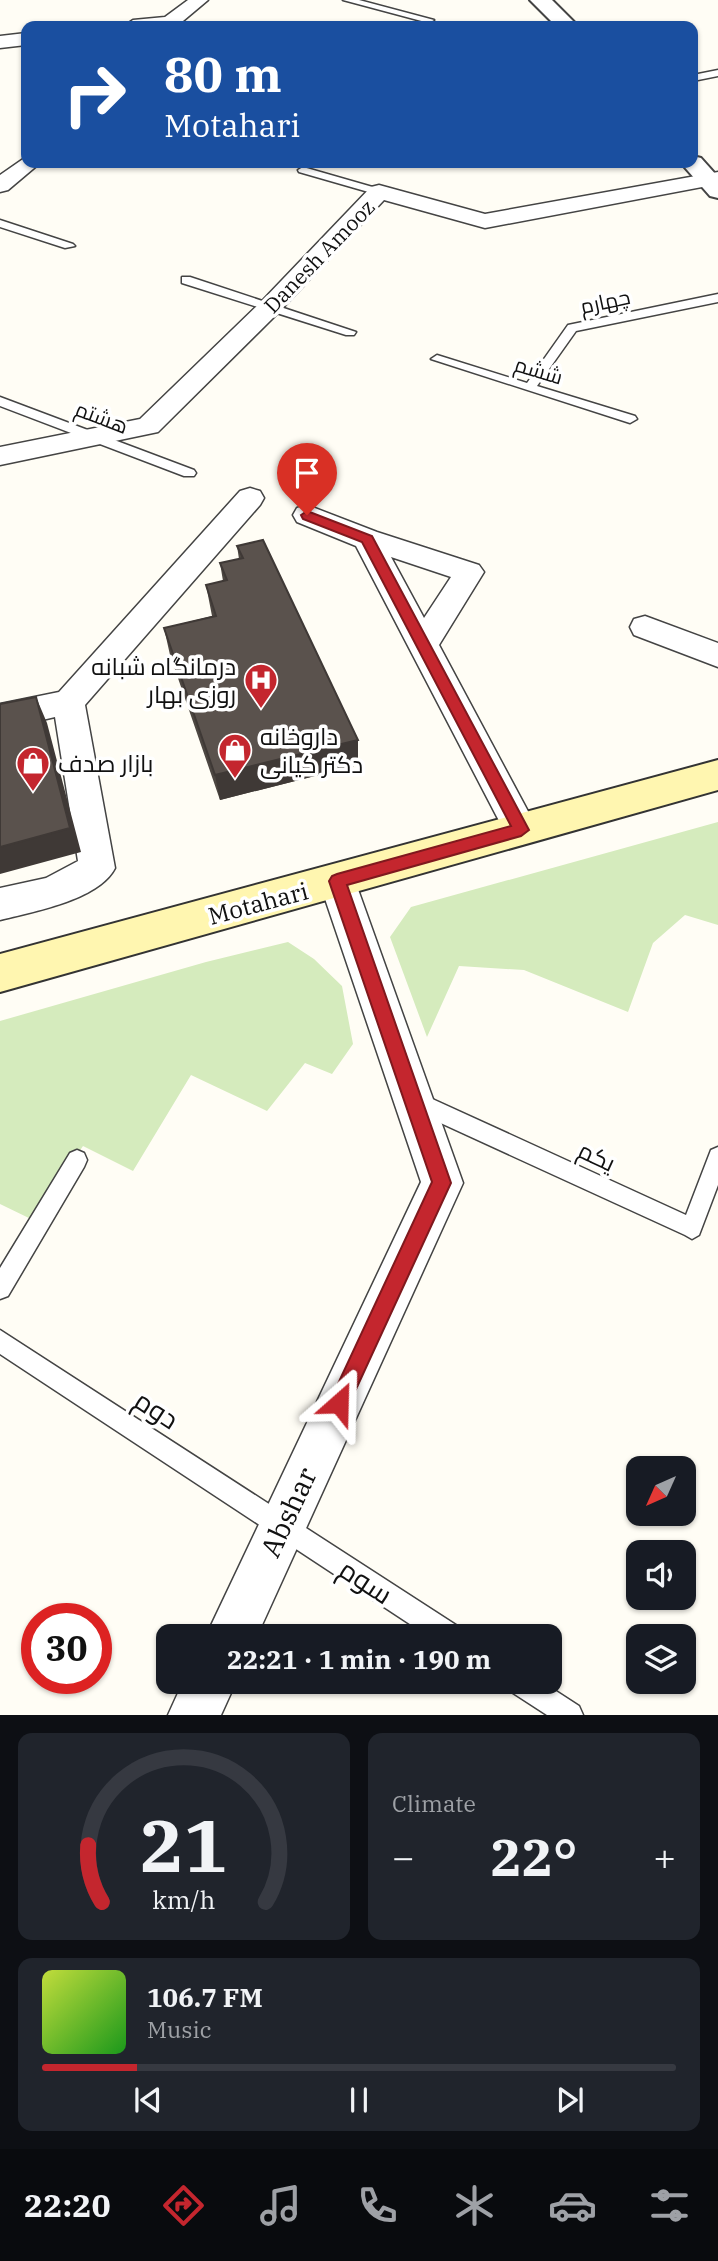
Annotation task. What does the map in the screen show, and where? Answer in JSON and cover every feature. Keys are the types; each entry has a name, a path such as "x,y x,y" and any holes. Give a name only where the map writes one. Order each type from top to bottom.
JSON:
{"main road":[{"name":"Motahari","path":"0,973 718,775"}],"street":[{"path":"182,21 199,0"},
{"path":"540,0 564,21"},
{"path":"569,21 567,8 570,0"},
{"path":"0,42 21,40"},
{"path":"0,185 22,168"},
{"name":"Danesh Amooz","path":"0,456 149,426 270,307 379,192 485,221 709,178"},
{"path":"0,717 69,702 250,498"},
{"path":"307,515 367,539 469,572 424,643"},
{"path":"367,539 521,830"},
{"path":"645,627 718,655"},
{"path":"0,905 53,892 97,867 69,702"},
{"name":"Abshar","path":"237,1624 442,1183 337,881"},
{"path":"194,1715 204,1694"}],"lane":[{"path":"348,0 372,3 429,20"},
{"path":"698,77 718,73"},
{"path":"303,170 379,192"},
{"path":"0,223 69,246"},
{"path":"186,280 351,332"},
{"name":"چهارم","path":"530,387 572,328 718,298"},
{"name":"ششم","path":"437,359 630,419"},
{"name":"هشتم","path":"0,401 189,473"},
{"name":"یکم","path":"412,1100 692,1228 718,1157"},
{"path":"0,1288 77,1160"},
{"name":"دوم","path":"0,1341 282,1526"},
{"name":"سوم","path":"282,1526 432,1624"},
{"path":"538,1694 570,1715"}],"green space":[{"path":"718,822 718,925 685,915 653,943 628,1012 524,970 459,966 427,1037 390,937 411,907"},
{"path":"288,942 314,959 342,986 353,1044 332,1074 305,1063 267,1111 191,1075 133,1171 83,1146 33,1220 0,1204 0,1021 206,962"}],"building":[{"name":"درمانگاه شبانه روزی بهار","path":"263,540 358,740 215,775 164,628 216,616 206,585 227,580 220,563 243,558 237,546"},
{"name":"بازار صدف","path":"36,697 70,828 0,847 0,704"}],"place":[{"name":"درمانگاه شبانه روزی بهار","path":"261,710"},
{"name":"داروخانه دکتر کیانی","path":"235,780"},
{"name":"بازار صدف","path":"33,793"}],"route":[{"path":"307,515 367,539 521,830 337,881 442,1183 339,1403"}]}
